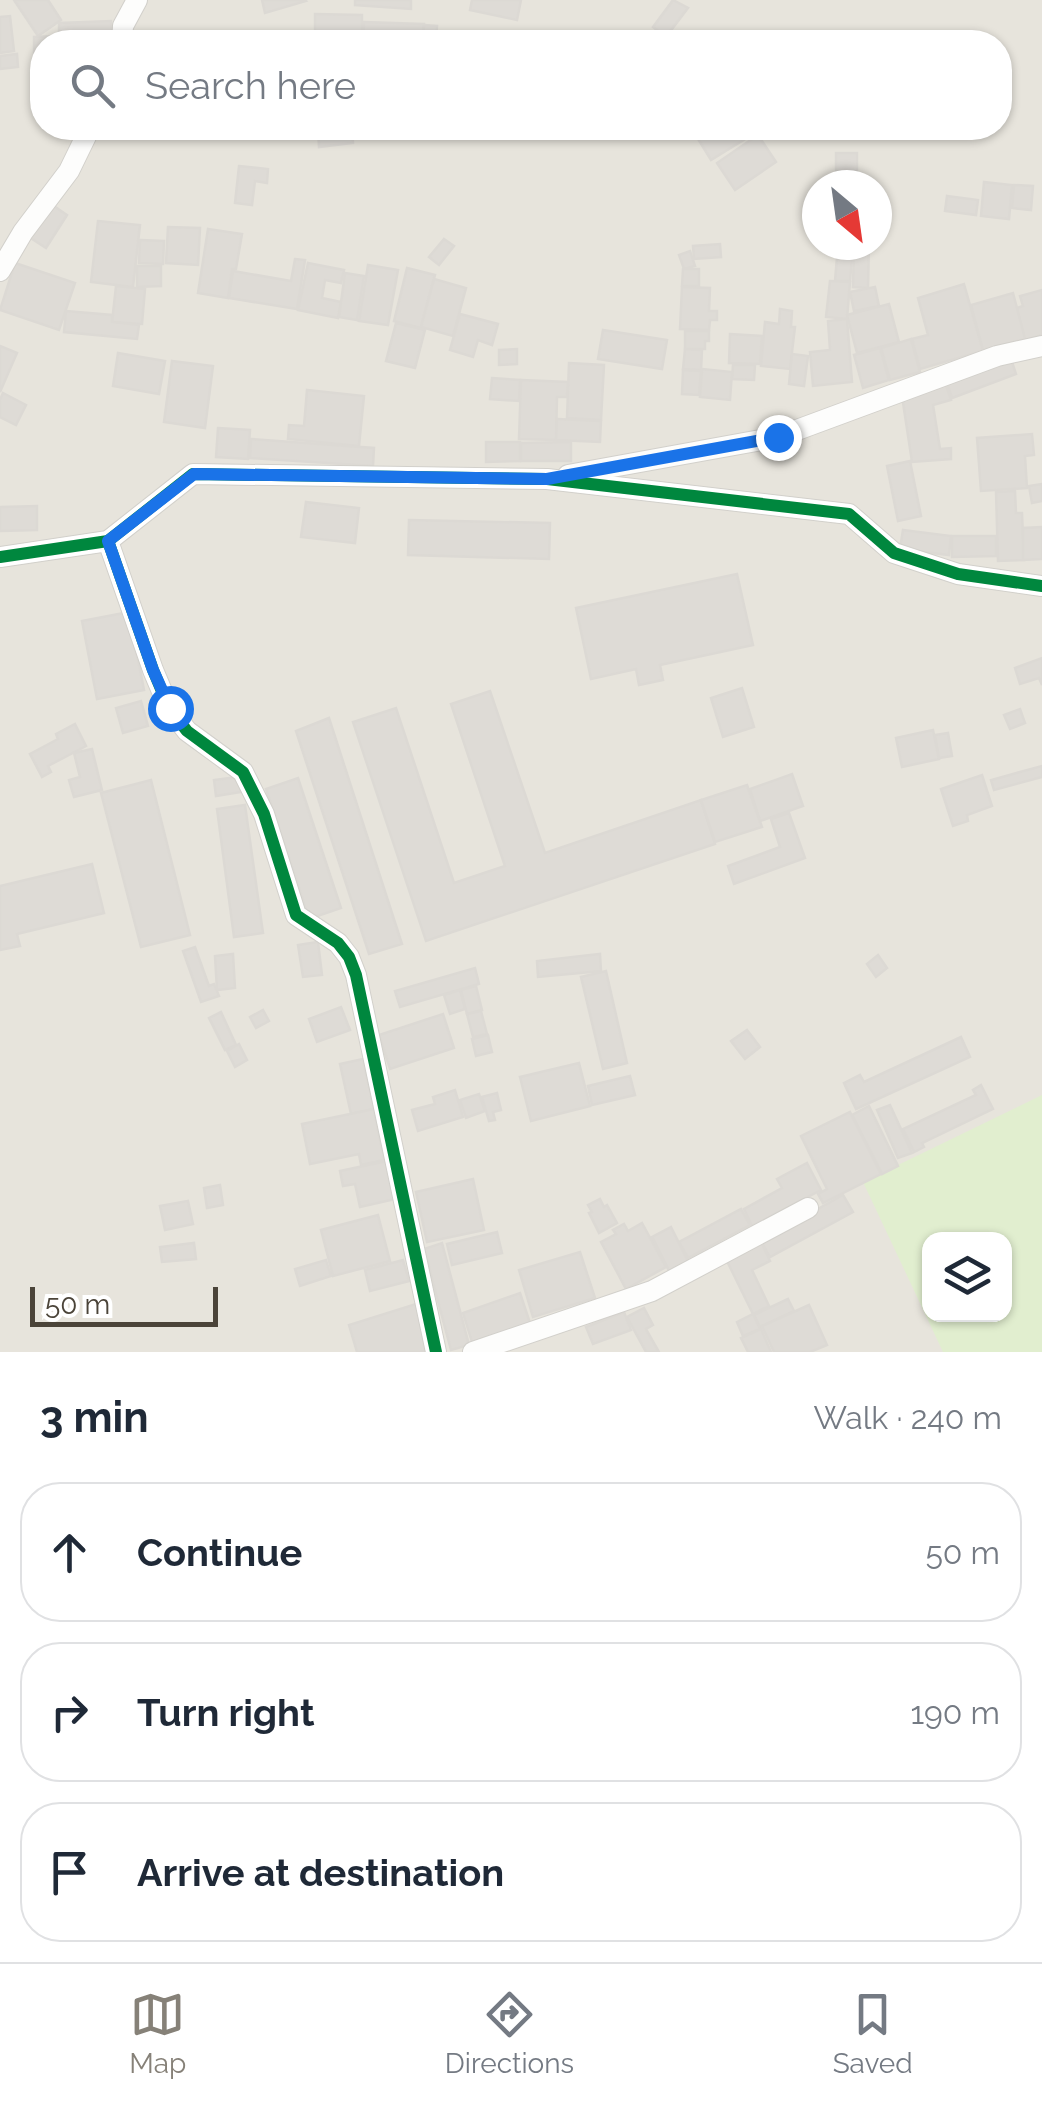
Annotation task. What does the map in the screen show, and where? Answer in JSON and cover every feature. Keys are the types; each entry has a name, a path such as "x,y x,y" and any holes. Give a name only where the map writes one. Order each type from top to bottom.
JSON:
{"street":[{"path":"123,30 137,0"},
{"path":"0,272 23,232 69,171 84,140"},
{"path":"547,479 778,437 997,356 1042,346"},
{"path":"0,557 108,541 194,474 547,479 849,514 894,554 958,574 1042,586"},
{"path":"108,541 170,708 187,731 243,772 264,814 296,915 338,943 349,957 436,1352"},
{"path":"473,1352 652,1292 808,1208"}],"shaded area":[{"path":"0,0 1042,0 1042,1352 0,1352"}],"green space":[{"path":"1042,1095 1042,1352 943,1352 929,1322 1012,1322 1012,1232 922,1232 922,1307 863,1182"}],"building":[{"path":"14,0 48,0 61,20 47,30 34,30"},
{"path":"262,0 305,0 306,1 265,13"},
{"path":"355,0 411,0 411,9 355,5"},
{"path":"472,0 521,0 517,20 470,10"},
{"path":"673,0 688,8 671,30 653,27"},
{"path":"315,14 362,15 362,30 315,30"},
{"path":"10,16 14,51 0,53 0,17"},
{"path":"111,21 111,30 59,30 59,23"},
{"path":"364,22 424,24 424,30 364,30"},
{"path":"17,54 18,67 0,69 0,56"},
{"path":"319,140 353,140 353,143 319,147"},
{"path":"699,140 744,140 711,160"},
{"path":"751,140 761,140 776,162 735,190 717,163"},
{"path":"836,153 857,153 857,170 836,170"},
{"path":"239,166 268,169 267,183 255,181 252,205 235,203"},
{"path":"984,182 1012,185 1009,219 981,216"},
{"path":"1014,185 1033,186 1031,210 1012,208"},
{"path":"947,196 978,200 976,215 945,211"},
{"path":"51,204 67,215 46,248 29,237"},
{"path":"98,221 140,225 133,287 91,282"},
{"path":"168,227 200,228 198,265 166,263"},
{"path":"208,229 242,234 228,298 198,293"},
{"path":"444,239 454,246 439,265 429,257"},
{"path":"140,240 164,241 163,264 139,263"},
{"path":"720,244 721,257 694,259 693,246"},
{"path":"690,251 695,266 684,269 679,255"},
{"path":"295,259 305,260 297,309 229,298 233,271 291,281"},
{"path":"837,260 852,260 850,281 835,281"},
{"path":"854,260 869,260 868,288 853,287"},
{"path":"15,263 75,283 59,330 0,310"},
{"path":"308,263 344,270 341,283 325,280 322,298 341,302 338,318 298,310"},
{"path":"368,265 398,270 388,325 359,321"},
{"path":"137,266 161,266 161,286 137,287"},
{"path":"407,268 435,275 421,328 394,321"},
{"path":"683,269 699,269 699,286 682,286"},
{"path":"345,273 364,276 357,320 339,317"},
{"path":"434,279 466,288 453,336 421,327"},
{"path":"830,281 850,282 847,319 826,317"},
{"path":"964,284 983,351 920,369 912,339 928,335 918,298"},
{"path":"116,286 145,289 142,324 112,322"},
{"path":"682,287 710,288 709,311 717,311 717,320 710,320 709,330 680,329"},
{"path":"875,287 879,306 854,311 850,292"},
{"path":"1042,290 1042,335 1025,340 1017,308 1023,306 1020,296"},
{"path":"1013,293 1025,339 983,350 971,305"},
{"path":"889,304 899,342 857,353 847,315"},
{"path":"780,309 792,311 791,327 795,327 790,369 761,366 765,322 779,324"},
{"path":"66,311 112,315 112,322 139,325 137,339 64,332"},
{"path":"460,314 498,324 492,345 478,340 473,357 450,350"},
{"path":"847,319 852,382 813,386 810,352 830,350 828,321"},
{"path":"396,323 425,330 415,368 386,361"},
{"path":"603,330 667,340 662,369 598,359"},
{"path":"685,331 709,331 705,349 685,349"},
{"path":"730,334 762,336 760,364 729,363"},
{"path":"911,339 920,372 890,380 881,348"},
{"path":"0,346 17,353 0,392"},
{"path":"880,348 889,380 863,388 854,355"},
{"path":"517,349 517,364 499,365 499,350"},
{"path":"685,349 702,350 701,370 683,369"},
{"path":"118,353 165,361 159,394 113,386"},
{"path":"792,354 808,356 804,386 789,384"},
{"path":"1011,359 1016,374 952,398 947,383"},
{"path":"172,361 213,366 205,428 164,422"},
{"path":"569,363 604,365 601,420 567,418"},
{"path":"733,365 755,365 754,380 732,379"},
{"path":"702,369 732,372 730,400 700,397"},
{"path":"683,370 701,371 699,395 682,394"},
{"path":"492,378 520,380 519,401 490,399"},
{"path":"521,380 568,382 567,397 557,397 556,440 519,439"},
{"path":"945,382 951,400 933,405 940,449 951,448 951,459 912,462 902,396"},
{"path":"307,390 364,396 359,446 288,439 289,425 304,426"},
{"path":"3,393 26,405 16,425 0,417"},
{"path":"557,419 601,421 600,442 556,440"},
{"path":"218,428 250,430 248,459 216,457"},
{"path":"1032,434 1034,455 1025,456 1027,488 981,491 977,438"},
{"path":"251,439 374,448 373,466 250,458"},
{"path":"486,442 520,442 520,461 486,462"},
{"path":"571,442 571,461 521,461 521,443"},
{"path":"910,461 921,516 898,521 887,466"},
{"path":"1042,484 1042,501 1032,503 1029,486"},
{"path":"1015,491 1016,513 1022,513 1024,560 998,561 996,492"},
{"path":"306,502 359,508 355,543 301,537"},
{"path":"37,506 37,530 0,531 0,507"},
{"path":"409,520 550,523 549,559 408,555"},
{"path":"1042,527 1042,559 1023,560 1023,528"},
{"path":"903,530 951,536 949,555 900,549"},
{"path":"952,536 996,536 996,556 952,557"},
{"path":"737,574 753,645 660,665 663,680 639,685 636,669 591,679 576,608"},
{"path":"129,612 144,690 97,699 82,621"},
{"path":"1042,658 1042,685 1039,678 1020,684 1015,668"},
{"path":"742,688 754,727 723,737 711,698"},
{"path":"490,691 545,853 701,800 715,844 426,941 353,722 396,708 454,883 505,866 451,704"},
{"path":"141,701 148,726 123,733 116,708"},
{"path":"1020,709 1025,723 1010,729 1004,715"},
{"path":"329,718 402,944 369,954 296,731"},
{"path":"75,724 86,746 48,766 51,772 42,777 30,754 58,739 56,734"},
{"path":"933,730 939,759 902,767 896,738"},
{"path":"948,733 952,756 939,758 935,735"},
{"path":"92,749 102,790 74,797 69,780 80,777 74,753"},
{"path":"1042,766 1042,777 994,790 991,780"},
{"path":"792,774 803,806 760,821 750,789"},
{"path":"982,775 992,806 967,815 968,821 953,826 941,789"},
{"path":"238,777 241,792 216,796 214,780"},
{"path":"298,778 341,908 309,919 266,789"},
{"path":"151,780 190,935 141,947 101,793"},
{"path":"747,785 762,827 715,842 701,800"},
{"path":"245,805 263,933 234,937 217,809"},
{"path":"789,813 805,858 734,884 728,866 780,847 771,819"},
{"path":"92,864 104,913 17,934 20,946 0,950 0,886"},
{"path":"318,942 322,975 303,977 298,945"},
{"path":"195,947 209,986 214,984 219,996 201,1002 183,951"},
{"path":"233,954 235,988 217,990 215,956"},
{"path":"600,954 601,971 538,977 537,961"},
{"path":"878,955 887,968 876,977 867,964"},
{"path":"475,968 479,984 400,1007 395,991"},
{"path":"606,971 627,1063 603,1069 581,977"},
{"path":"476,986 482,1010 467,1014 461,990"},
{"path":"460,990 465,1009 450,1014 444,995"},
{"path":"341,1007 350,1030 317,1042 309,1019"},
{"path":"263,1010 269,1021 256,1028 250,1017"},
{"path":"481,1011 487,1034 473,1037 467,1014"},
{"path":"221,1012 236,1045 225,1050 209,1018"},
{"path":"443,1014 454,1048 390,1069 379,1035"},
{"path":"747,1030 760,1047 745,1059 731,1041"},
{"path":"488,1035 492,1052 476,1056 472,1039"},
{"path":"961,1037 970,1057 856,1109 844,1083 860,1075 864,1082"},
{"path":"239,1044 247,1060 235,1067 227,1051"},
{"path":"363,1059 374,1109 351,1114 340,1064"},
{"path":"579,1063 590,1106 531,1121 520,1077"},
{"path":"630,1076 635,1095 592,1105 588,1086"},
{"path":"981,1085 993,1109 922,1143 924,1147 914,1152 903,1129 976,1095 973,1090"},
{"path":"455,1090 463,1117 418,1131 412,1110 435,1104 433,1097"},
{"path":"497,1093 501,1110 493,1112 495,1120 489,1121 482,1097"},
{"path":"479,1094 485,1111 466,1118 460,1100"},
{"path":"890,1105 912,1153 898,1158 877,1110"},
{"path":"869,1106 898,1166 882,1174 852,1115"},
{"path":"374,1109 384,1160 361,1165 359,1154 310,1164 302,1124"},
{"path":"850,1112 881,1174 823,1203 818,1194 827,1189 801,1136"},
{"path":"387,1161 395,1199 360,1207 355,1184 343,1186 340,1171"},
{"path":"807,1163 821,1190 752,1226 744,1209 782,1188 777,1179"},
{"path":"473,1179 484,1230 427,1242 416,1192"},
{"path":"220,1185 223,1205 207,1208 204,1188"},
{"path":"843,1195 853,1212 770,1257 761,1241"},
{"path":"600,1199 617,1223 599,1233 588,1205"},
{"path":"188,1201 193,1224 165,1230 160,1206"},
{"path":"741,1209 750,1225 688,1258 679,1242"},
{"path":"378,1215 390,1261 333,1276 321,1230"},
{"path":"642,1223 666,1267 626,1289 601,1242 624,1224 628,1231"},
{"path":"671,1227 688,1261 669,1271 652,1237"},
{"path":"497,1232 502,1253 452,1265 447,1244"},
{"path":"760,1240 770,1261 752,1270 769,1306 753,1314 725,1257"},
{"path":"194,1243 196,1259 162,1262 160,1247"},
{"path":"442,1243 469,1345 451,1350 424,1249"},
{"path":"580,1252 595,1298 533,1317 519,1270"},
{"path":"326,1260 331,1276 300,1286 295,1269"},
{"path":"403,1260 409,1281 370,1291 365,1270"},
{"path":"520,1293 531,1326 473,1345 463,1313"},
{"path":"788,1299 794,1311 760,1327 754,1315"},
{"path":"416,1304 430,1349 357,1352 349,1325"},
{"path":"809,1305 827,1345 810,1352 774,1352 762,1326"},
{"path":"644,1308 653,1325 646,1329 659,1352 646,1352 627,1317"},
{"path":"624,1312 631,1330 593,1344 586,1327"},
{"path":"753,1314 760,1329 743,1336 737,1322"},
{"path":"761,1329 771,1352 748,1352 741,1338"}],"cycle path":[{"path":"0,557 108,541 193,474 547,479 849,514 894,553 958,574 1042,586"},
{"path":"108,541 169,708 187,731 243,772 264,814 296,915 338,943 349,957 436,1352"}],"route":[{"path":"170,708 108,541 194,474 547,479 778,437"}]}
